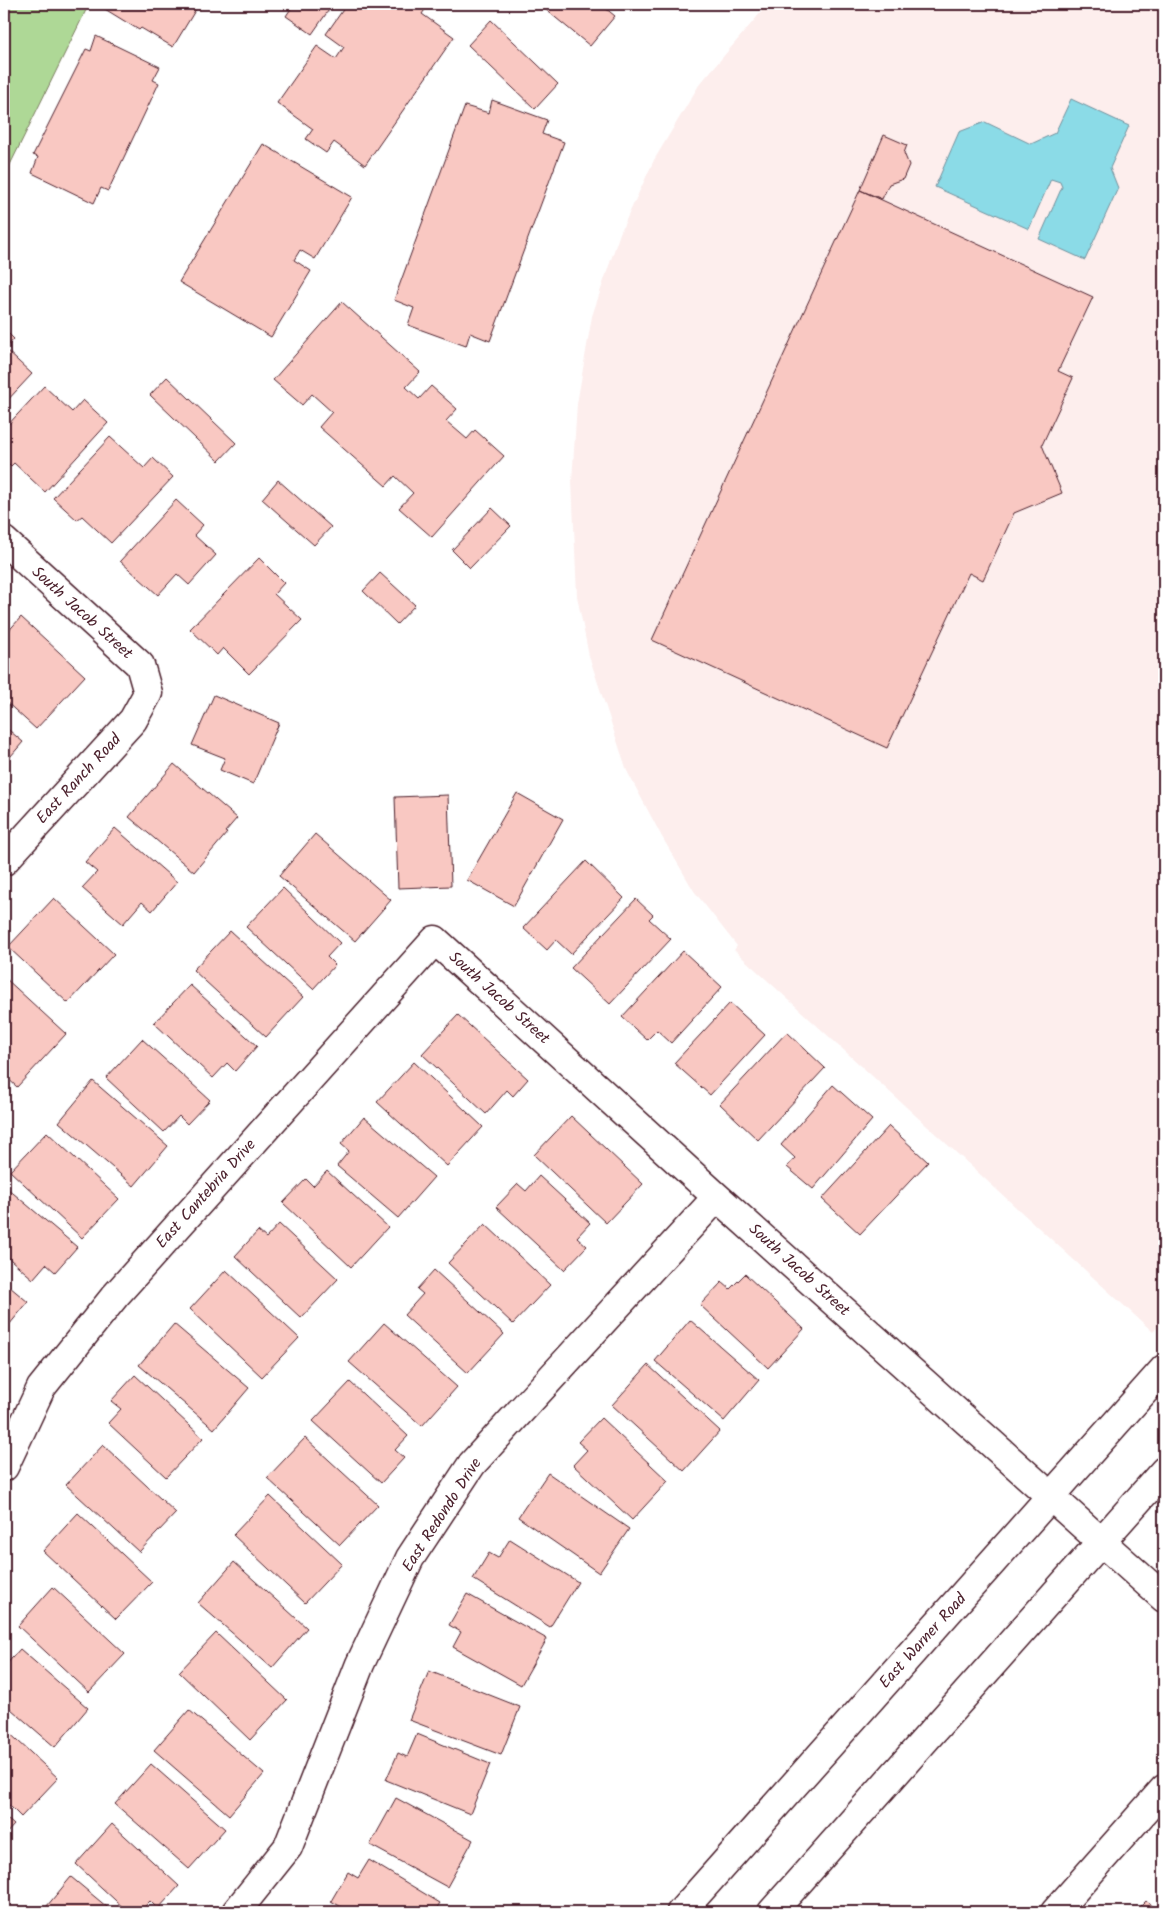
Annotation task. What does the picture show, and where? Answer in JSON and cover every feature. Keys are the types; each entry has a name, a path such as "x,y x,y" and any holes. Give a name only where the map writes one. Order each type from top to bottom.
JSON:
{"street":[{"name":"South Jacob Street","path":"4,541 140,665 148,693"},
{"name":"East Ranch Road","path":"4,861 133,720 148,693"},
{"name":"South Jacob Street","path":"435,940 717,1197 1164,1598"},
{"name":"East Cantebria Drive","path":"4,1467 41,1388 114,1296 435,940"},
{"name":"East Redondo Drive","path":"236,1912 288,1847 360,1664 410,1558 472,1464 717,1197"},
{"name":"East Warner Road","path":"681,1912 1164,1369"},
{"path":"772,1912 1164,1472"},
{"path":"1055,1912 1164,1789"}],"shaded area":[{"path":"768,4 1164,4 1164,1320 1153,1332 734,950 737,946 694,891 662,837 627,771 589,656 577,596 572,481 577,404 592,316 620,233 654,160 699,85"}],"green space":[{"path":"4,4 89,4 4,177"}],"water":[{"path":"1071,99 1129,126 1110,168 1118,188 1085,260 1039,239 1062,187 1060,182 1051,179 1029,229 935,187 959,132 985,122 1031,144 1055,133"}],"building":[{"path":"101,4 199,4 173,47 141,28 139,30 100,6"},
{"path":"294,4 333,4 312,34 286,16"},
{"path":"347,4 426,4 428,5 422,14 454,37 365,165 334,142 326,153 306,139 313,129 277,103 317,46 336,59 344,47 326,34"},
{"path":"539,4 607,4 604,7 615,16 590,46"},
{"path":"491,20 558,84 535,109 468,45"},
{"path":"96,36 160,67 153,80 159,83 108,191 101,188 94,203 32,173 38,157 33,155 86,49 91,51"},
{"path":"492,100 547,120 542,134 564,142 490,341 470,333 466,346 408,325 414,308 394,300 465,106 489,113"},
{"path":"884,135 907,145 904,153 909,165 903,179 889,184 882,199 860,190"},
{"path":"263,144 352,197 315,259 300,250 294,260 311,271 271,337 179,282"},
{"path":"860,190 1093,297 1058,371 1073,378 1042,445 1062,493 1014,513 983,580 969,573 887,748 652,640"},
{"path":"342,302 420,372 406,387 419,399 431,386 457,409 446,421 467,439 475,430 504,456 432,537 399,508 413,493 395,476 386,486 319,427 332,412 312,394 302,405 273,380"},
{"path":"4,329 14,339 5,349 32,374 4,404"},
{"path":"167,377 236,443 219,461 150,395"},
{"path":"44,386 72,412 83,400 108,423 45,492 14,463 11,466 4,459 4,429"},
{"path":"110,437 144,468 153,458 173,477 111,543 82,516 77,520 53,498"},
{"path":"278,480 331,527 314,545 262,499"},
{"path":"176,500 203,525 194,535 216,555 189,585 177,574 158,595 120,561"},
{"path":"492,508 511,526 470,568 452,550"},
{"path":"259,558 284,583 274,594 302,620 249,674 223,648 217,655 190,629"},
{"path":"380,573 415,605 397,624 363,591"},
{"path":"21,617 85,676 36,729 4,700 4,636"},
{"path":"214,695 279,723 253,784 220,770 225,758 192,745"},
{"path":"4,726 23,742 4,764"},
{"path":"174,764 237,818 225,832 227,833 194,872 129,817"},
{"path":"517,793 563,819 514,906 467,880"},
{"path":"448,795 451,886 398,888 395,797"},
{"path":"115,828 177,882 152,911 142,902 123,924 82,888 97,872 85,862"},
{"path":"315,834 391,900 355,941 279,876"},
{"path":"586,861 624,898 571,954 556,940 547,950 523,928"},
{"path":"283,888 340,943 327,957 335,965 313,989 246,927"},
{"path":"54,898 114,954 68,1003 8,947"},
{"path":"636,899 653,915 649,919 671,939 610,1004 571,968"},
{"path":"230,931 303,997 266,1037 193,970"},
{"path":"683,951 722,987 671,1043 657,1030 647,1040 622,1017"},
{"path":"4,977 66,1034 17,1087 4,1075"},
{"path":"190,985 257,1046 235,1071 227,1063 213,1078 154,1023"},
{"path":"730,1003 765,1035 710,1095 674,1063"},
{"path":"458,1015 528,1079 513,1096 507,1090 486,1114 422,1054"},
{"path":"787,1032 825,1068 758,1140 720,1104"},
{"path":"142,1039 210,1100 187,1124 179,1116 164,1132 106,1078"},
{"path":"414,1062 483,1127 447,1166 377,1102"},
{"path":"93,1081 168,1146 134,1186 59,1122"},
{"path":"833,1085 872,1120 813,1189 787,1167 795,1158 781,1145"},
{"path":"571,1116 643,1184 606,1223 534,1155"},
{"path":"364,1117 434,1177 398,1218 337,1166 349,1151 341,1144"},
{"path":"889,1126 928,1162 860,1234 822,1199"},
{"path":"47,1132 119,1199 82,1238 10,1171"},
{"path":"327,1171 388,1227 351,1267 283,1203 306,1179 313,1186"},
{"path":"539,1176 590,1223 577,1237 587,1246 564,1270 496,1207 518,1184 526,1191"},
{"path":"7,1188 77,1247 55,1272 46,1264 33,1279 4,1254 4,1192"},
{"path":"279,1224 338,1279 301,1318 235,1256 258,1231 266,1238"},
{"path":"485,1224 550,1285 513,1324 448,1263"},
{"path":"226,1270 299,1338 262,1377 190,1309"},
{"path":"434,1270 504,1334 468,1373 404,1315 423,1294 417,1289"},
{"path":"745,1274 804,1329 768,1368 700,1305 722,1282 730,1289"},
{"path":"4,1282 28,1302 9,1325 4,1321"},
{"path":"690,1320 759,1380 724,1421 655,1361"},
{"path":"384,1323 457,1387 422,1426 349,1362"},
{"path":"174,1324 249,1388 214,1429 139,1365"},
{"path":"648,1365 720,1431 684,1471 612,1405"},
{"path":"135,1375 203,1438 166,1477 108,1423 121,1409 111,1401"},
{"path":"350,1382 408,1436 395,1450 404,1458 381,1483 313,1421"},
{"path":"601,1418 668,1481 632,1520 573,1465 587,1450 578,1442"},
{"path":"305,1438 378,1505 340,1545 267,1478"},
{"path":"103,1445 176,1513 139,1552 66,1485"},
{"path":"548,1473 629,1529 599,1573 518,1517"},
{"path":"270,1496 342,1564 305,1603 233,1535"},
{"path":"78,1513 152,1582 116,1619 43,1551"},
{"path":"510,1539 578,1582 550,1627 473,1579 489,1553 498,1558"},
{"path":"234,1562 307,1628 272,1668 198,1603"},
{"path":"53,1587 125,1654 89,1692 18,1626"},
{"path":"467,1594 547,1639 521,1685 453,1647 461,1632 449,1625"},
{"path":"216,1633 287,1700 250,1740 179,1672"},
{"path":"20,1649 88,1708 55,1747 4,1703 4,1684 7,1681 4,1678 4,1667"},
{"path":"429,1671 520,1707 501,1755 409,1720"},
{"path":"189,1710 264,1774 229,1815 154,1750"},
{"path":"4,1728 58,1778 21,1817 4,1800"},
{"path":"417,1734 490,1764 470,1814 386,1780 398,1753 407,1757"},
{"path":"151,1764 225,1829 189,1869 115,1804"},
{"path":"396,1798 473,1840 447,1887 370,1845"},
{"path":"4,1816 14,1825 4,1836"},
{"path":"112,1824 179,1886 158,1909 150,1901 139,1912 128,1912 76,1864"},
{"path":"369,1860 440,1903 434,1912 350,1912 331,1901 348,1872 358,1878"},
{"path":"71,1877 113,1912 42,1912"},
{"path":"1146,1901 1158,1912 1135,1912"}]}
